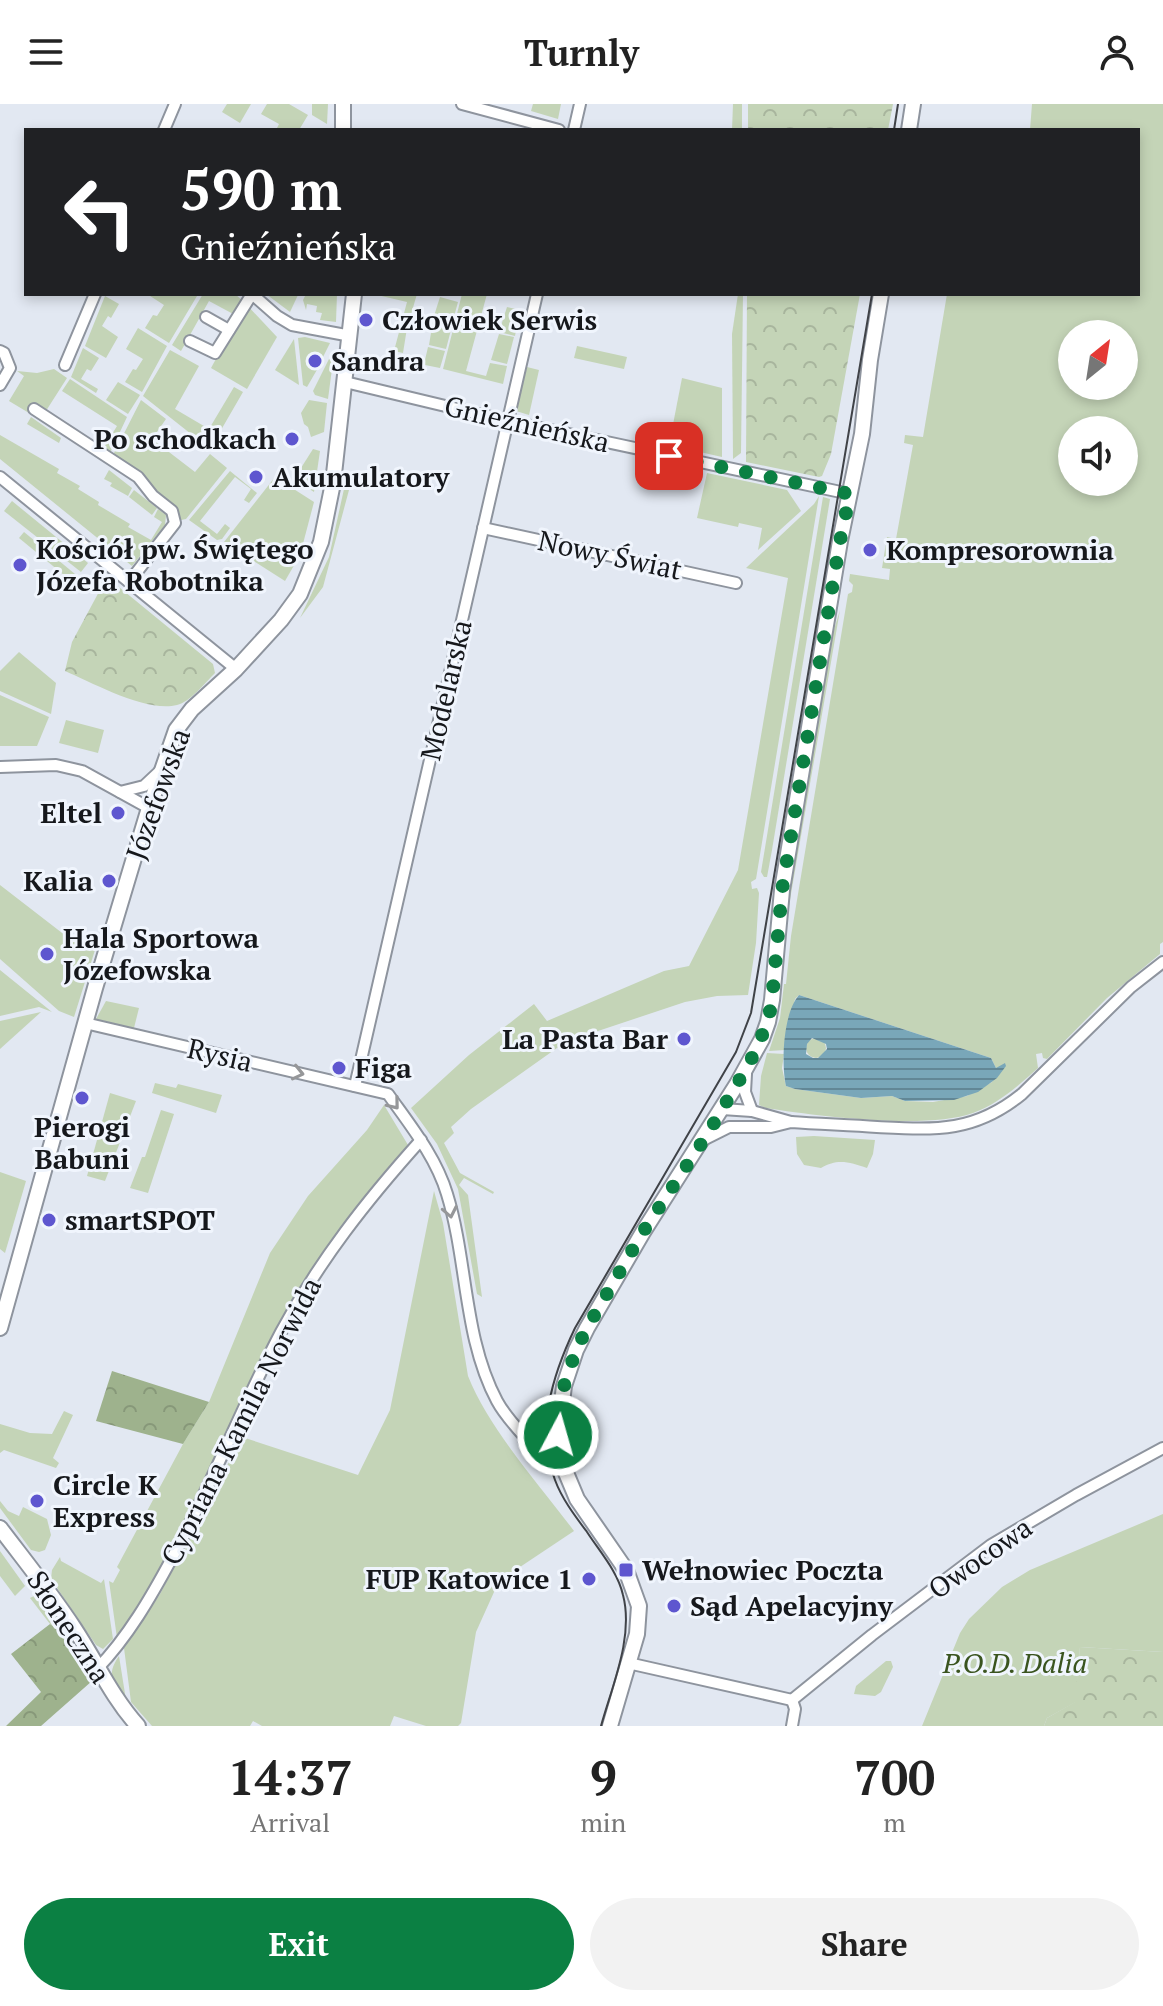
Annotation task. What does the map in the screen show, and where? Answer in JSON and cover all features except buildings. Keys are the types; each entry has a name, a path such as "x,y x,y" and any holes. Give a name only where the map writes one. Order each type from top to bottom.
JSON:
{"main road":[{"path":"343,104 343,128"},
{"path":"909,128 913,104"},
{"name":"Józefowska","path":"0,1328 85,1023 149,808 180,722 236,669 281,620 300,594 321,542 333,483 354,296"},
{"path":"610,1726 639,1621 638,1599 626,1570 577,1499 564,1468 558,1435 564,1386 582,1339 643,1232 750,1062 765,1031 772,1000 783,883 881,296"},
{"name":"Słoneczna","path":"0,1528 62,1611 113,1695 138,1726"}],"street":[{"path":"165,128 175,104"},
{"path":"462,104 552,128"},
{"path":"574,128 580,104"},
{"path":"65,365 94,296"},
{"path":"190,341 212,354 251,296"},
{"path":"254,296 292,325 351,336"},
{"name":"Modelarska","path":"355,1086 537,296"},
{"path":"206,317 229,330"},
{"path":"0,351 4,353 10,368 0,385"},
{"name":"Gnieźnieńska","path":"345,382 508,421 850,494"},
{"path":"34,409 129,470 172,511 175,523 129,582"},
{"path":"0,477 236,669"},
{"name":"Nowy Świat","path":"483,528 736,583"},
{"path":"0,767 56,765 82,771 149,808"},
{"path":"120,792 144,786 162,770"},
{"path":"722,1109 752,1111 791,1122 931,1129 960,1126 983,1119 1022,1094 1131,987 1163,962"},
{"name":"Rysia","path":"85,1023 388,1094 421,1140 447,1193 478,1352 496,1399 535,1452 550,1465 564,1468"},
{"path":"750,1062 745,1092 752,1111"},
{"path":"722,1109 743,1126"},
{"path":"703,1140 729,1127 771,1127 791,1122"},
{"name":"Cypriana Kamila Norwida","path":"97,1669 133,1624 155,1589 209,1487 298,1301 345,1229 421,1140"},
{"path":"524,1436 558,1435"},
{"name":"Owocowa","path":"792,1700 991,1545 1163,1448"},
{"path":"628,1663 792,1700 795,1709 792,1726"}],"green space":[{"path":"227,104 251,104 240,123 222,112"},
{"path":"267,104 289,104 308,115 300,128 277,128 279,124 261,114"},
{"path":"312,104 328,104 327,124 312,115"},
{"path":"533,104 561,104 558,119 531,111"},
{"path":"733,104 742,104 742,128 732,128"},
{"path":"748,104 893,104 888,128 748,128"},
{"path":"1032,104 1163,104 1163,942 1160,944 1160,954 1107,998 1047,1059 1043,1058 1042,1053 1036,1054 1038,1068 1023,1081 999,1100 973,1113 928,1121 900,1121 841,1118 766,1108 759,1105 761,1076 767,1053 784,1054 782,1068 786,1086 861,1098 892,1096 905,1101 933,1102 967,1096 992,1082 996,1068 991,1058 799,995 795,999 785,1050 769,1051 780,1018 786,984 791,936 848,594 852,592 850,574 889,580 890,569 882,568 887,537 896,539 913,445 904,443 905,435 923,437 947,296 1140,296 1140,128 1030,128"},
{"path":"105,296 119,304 102,326 118,337 106,358 85,346"},
{"path":"150,296 197,296 169,343 145,328 164,305"},
{"path":"202,296 237,296 244,302 235,315 209,301 181,351 172,345"},
{"path":"269,296 298,296 290,312"},
{"path":"305,296 337,296 336,322 320,320 322,313 316,312 317,306 307,304 306,310"},
{"path":"382,296 416,296 403,353 394,351 407,302"},
{"path":"461,296 486,296 466,371 486,376 490,363 507,366 503,384 443,369"},
{"path":"738,296 743,296 741,453 733,459 732,334"},
{"path":"747,296 860,296 831,454 822,476 746,462"},
{"path":"440,297 458,302 452,324 433,319"},
{"path":"246,304 277,337 247,389 211,368"},
{"path":"507,307 520,310 515,336 499,332"},
{"path":"433,321 452,326 446,349 429,345"},
{"path":"138,328 167,346 142,392 125,382 143,359 126,349"},
{"path":"499,334 514,337 507,364 491,360"},
{"path":"298,338 330,343 322,359 313,354 308,362 318,368 307,387 303,385"},
{"path":"294,339 299,385 275,370"},
{"path":"577,346 627,357 624,369 574,358"},
{"path":"428,347 445,351 440,368 420,364 421,359 425,360"},
{"path":"83,348 99,358 81,379 98,389 96,393 71,377"},
{"path":"170,350 199,366 175,409 209,429 234,387 243,392 210,449 143,396"},
{"path":"329,359 333,361 328,399 315,395 313,391"},
{"path":"527,367 539,370 529,415 516,411"},
{"path":"54,369 67,378 44,414 33,407 29,413 9,401 24,376 17,371 37,373"},
{"path":"682,378 722,388 722,457 669,445"},
{"path":"70,379 127,417 110,453 103,449 117,426 62,391"},
{"path":"118,382 140,395 128,414 106,400"},
{"path":"141,400 166,419 152,439 195,472 210,454 227,468 186,519 176,521 113,455"},
{"path":"309,400 327,403 324,432 311,437 301,413"},
{"path":"31,417 61,438 59,443 27,424"},
{"path":"0,435 59,469 57,473 80,486 78,489 99,502 98,505 151,540 162,522 154,517 158,509 166,515 165,525 132,566 0,459"},
{"path":"313,449 320,451 314,492 294,479"},
{"path":"109,470 132,488 128,496 104,479"},
{"path":"230,471 257,493 249,503 244,500 251,489 235,477 200,521 217,534 225,524 230,528 222,539 217,540 189,520"},
{"path":"707,473 787,490 801,511 758,550 762,528 739,523 738,527 697,518"},
{"path":"275,477 314,502 300,555 285,581 224,542"},
{"path":"344,489 349,490 323,587 300,618 329,557"},
{"path":"134,490 157,508 152,515 129,497"},
{"path":"819,496 756,879 751,882 752,889 757,888 759,893 748,995 717,996 685,1002 577,1038 557,1048 471,1109 451,1127 454,1133 444,1143 460,1173 494,1192 464,1178 459,1185 468,1195 482,1297 477,1294 458,1189 437,1144 411,1108 469,1055 534,1004 547,1021 664,971 689,966 738,870 788,578 746,568"},
{"path":"823,497 830,499 772,850 767,877 764,877 761,872"},
{"path":"12,501 88,563 81,572 4,511"},
{"path":"24,532 75,574 70,580 19,538"},
{"path":"97,569 213,664 215,673 187,700 177,705 151,705 120,696 65,671 72,642 101,588 89,578"},
{"path":"840,610 782,946 829,646"},
{"path":"19,652 56,683 51,714 0,691 0,671"},
{"path":"0,695 49,717 37,746 0,746"},
{"path":"66,720 104,730 98,753 59,743"},
{"name":"Hala Sportowa Józefowska","path":"0,885 66,936 95,950 74,1017 59,1011 0,959"},
{"path":"0,970 52,1012 39,1007 0,1016"},
{"path":"106,1001 139,1008 134,1028 96,1019"},
{"path":"41,1012 0,1049 0,1021"},
{"path":"816,1038 823,1041 826,1048 823,1055 816,1058 809,1055 806,1048 809,1041"},
{"path":"155,1083 176,1088 178,1084 222,1095 216,1113 152,1093"},
{"path":"110,1093 136,1101 105,1181 87,1176"},
{"path":"384,1105 408,1145 333,1238 299,1288 270,1340 163,1568 117,1638 109,1581 113,1583 120,1570 117,1567 209,1402 270,1253 308,1196 367,1130"},
{"path":"161,1110 174,1114 148,1193 130,1188 142,1157 145,1157"},
{"path":"796,1137 875,1140 867,1168 844,1162 821,1168 804,1165 797,1154"},
{"path":"0,1172 26,1181 5,1253 0,1249"},
{"path":"434,1191 443,1223 468,1376 488,1416 574,1531 499,1581 476,1632 458,1726 426,1726 394,1716 390,1726 262,1726 253,1721 250,1726 152,1726 131,1702 124,1648 160,1594 242,1437 358,1475 390,1410"},
{"path":"112,1371 209,1402 183,1444 96,1421"},
{"path":"64,1411 73,1415 53,1458 59,1463 56,1468 4,1450 0,1453 0,1424 30,1433 52,1434"},
{"path":"0,1501 8,1511 19,1516 23,1507 47,1519 51,1535 45,1550 31,1550 0,1508"},
{"name":"P.O.D. Dalia","path":"1163,1514 1163,1652 1080,1647 1076,1702 1047,1718 1044,1726 922,1726 960,1633 969,1619 1002,1587 1030,1570"},
{"path":"0,1551 25,1586 15,1596 0,1576"},
{"path":"60,1557 61,1561 101,1583 104,1579 113,1639 103,1649 96,1645 51,1579 52,1570"},
{"path":"41,1597 73,1641 50,1624 30,1598"},
{"path":"50,1624 73,1641 92,1681 41,1726 6,1726 41,1692 11,1654"},
{"path":"1080,1647 1163,1652 1163,1726 1044,1726 1047,1718 1075,1702"},
{"path":"119,1656 126,1700 112,1674"},
{"path":"886,1661 891,1661 893,1667 881,1692 875,1696 854,1694 856,1686"}],"water":[{"path":"799,995 991,1058 996,1068 1005,1063 1006,1066 997,1078 978,1092 954,1100 905,1101 892,1096 861,1098 795,1089 786,1086 784,1065 787,1026","holes":["812,1038 826,1044 827,1049 818,1058 806,1054 807,1044"]}],"tram line":[{"path":"894,128 898,104"},
{"path":"601,1726 624,1644 626,1611 621,1587 613,1570 569,1507 555,1480 547,1441 549,1402 575,1328 736,1052 751,1013 872,296"}],"place":[{"name":"Człowiek Serwis","path":"366,320"},
{"name":"Sandra","path":"315,361"},
{"name":"Po schodkach","path":"292,439"},
{"name":"Akumulatory","path":"256,477"},
{"name":"Kompresorownia","path":"870,550"},
{"name":"Kościół pw. Świętego Józefa Robotnika","path":"20,565"},
{"name":"Eltel","path":"118,813"},
{"name":"Kalia","path":"109,881"},
{"name":"Hala Sportowa Józefowska","path":"47,954"},
{"name":"La Pasta Bar","path":"684,1039"},
{"name":"Figa","path":"339,1068"},
{"name":"Pierogi Babuni","path":"82,1098"},
{"name":"smartSPOT","path":"49,1220"},
{"name":"Circle K Express","path":"37,1501"},
{"name":"Wełnowiec Poczta","path":"626,1570"},
{"name":"FUP Katowice 1","path":"589,1579"},
{"name":"Sąd Apelacyjny","path":"674,1606"}],"route":[{"path":"558,1435 564,1386 587,1328 643,1232 707,1135 750,1062 768,1022 783,883 850,494 669,456"}]}
